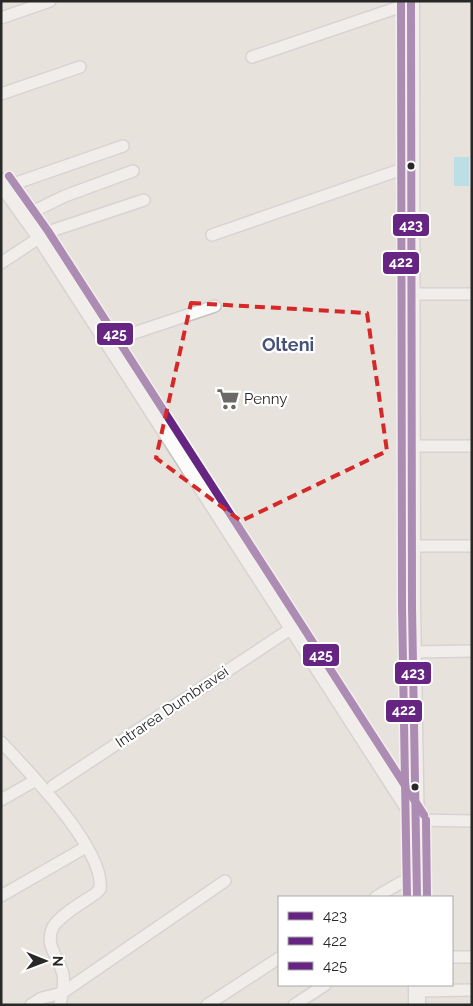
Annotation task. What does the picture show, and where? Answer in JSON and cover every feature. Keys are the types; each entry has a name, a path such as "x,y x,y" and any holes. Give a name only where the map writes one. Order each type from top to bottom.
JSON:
{"main road":[{"path":"411,2 411,446 416,896"},
{"path":"3,185 40,236 416,820"}],"street":[{"path":"1,18 50,1"},
{"path":"252,57 411,2"},
{"path":"1,94 80,67"},
{"path":"3,185 124,146"},
{"path":"212,235 411,166"},
{"path":"26,215 65,196 133,171"},
{"path":"1,263 52,230 144,200"},
{"path":"411,294 472,294"},
{"path":"107,342 215,306"},
{"path":"411,446 472,446"},
{"path":"412,546 472,546"},
{"name":"Intrarea Dumbravei","path":"53,786 292,628"},
{"path":"413,652 472,652"},
{"path":"1,742 55,801 86,846 100,874 100,889 96,894 61,918 53,926 50,935 52,952 64,977 60,1005"},
{"path":"1,800 36,780"},
{"path":"416,820 472,821"},
{"path":"1,896 86,846"},
{"path":"378,896 416,875"},
{"path":"31,1005 42,998 62,993 225,881"},
{"path":"453,957 472,957"},
{"path":"207,1005 278,959"},
{"path":"294,1005 323,986"},
{"path":"417,993 472,990"}],"highlighted area":[{"path":"191,303 367,313 387,451 241,521 156,458"}],"water":[{"path":"454,157 469,157 469,186 454,186"}],"transit line":[{"name":"422","path":"401,1 402,607 407,896"},
{"name":"423","path":"411,1 412,607 417,896"},
{"name":"425","path":"9,176 48,231 424,815"},
{"name":"425","path":"426,820 427,896"}],"place":[{"name":"Penny","path":"228,399"}],"district":[{"name":"Olteni","path":"288,345"}]}
